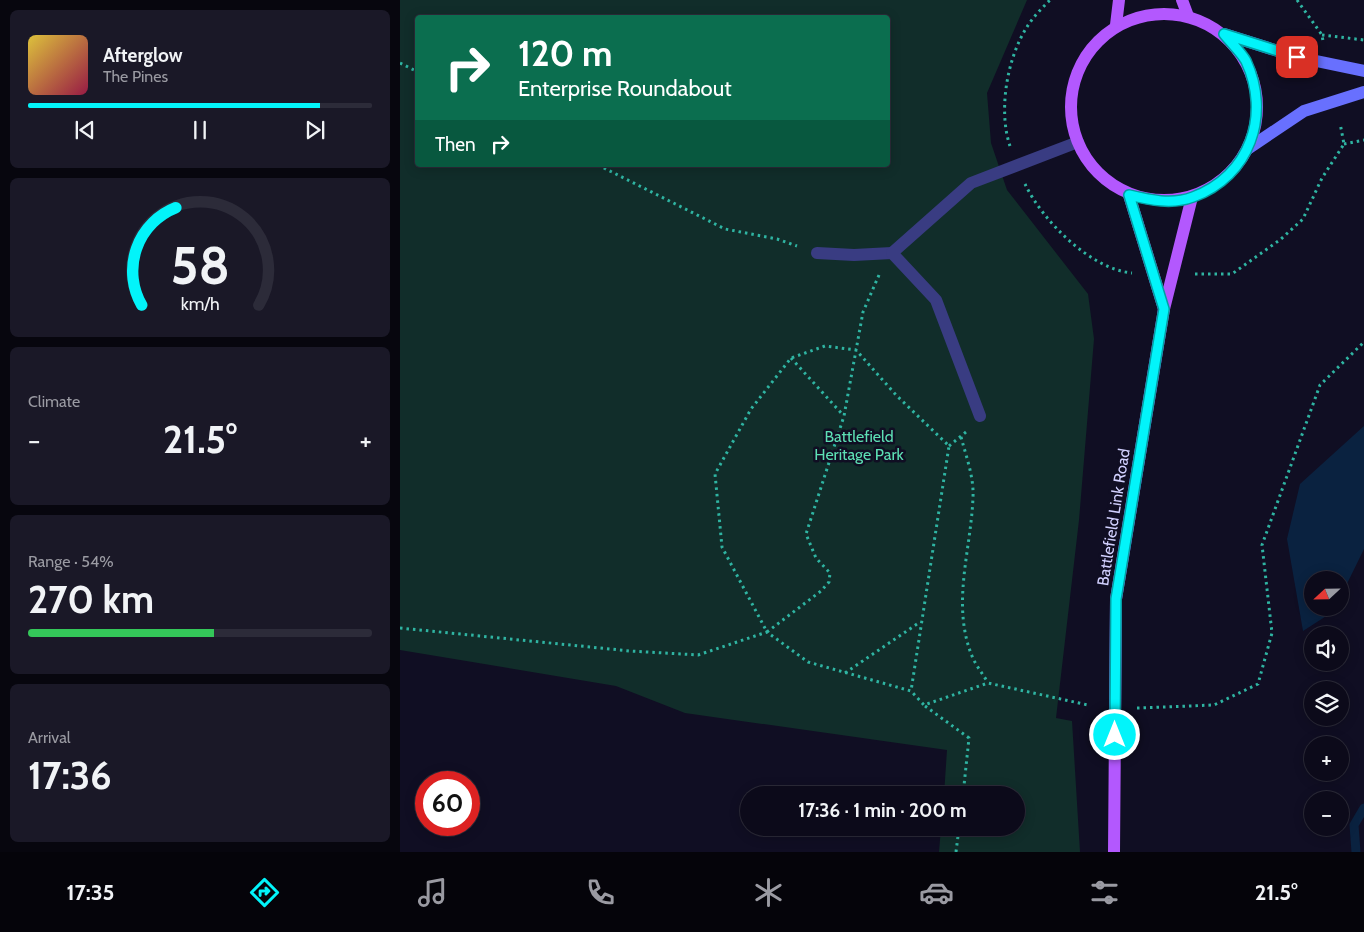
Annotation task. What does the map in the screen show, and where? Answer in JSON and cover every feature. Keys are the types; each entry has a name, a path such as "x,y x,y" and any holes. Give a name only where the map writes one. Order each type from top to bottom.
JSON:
{"main road":[{"path":"1116,26 1119,0"},
{"path":"1182,0 1188,16"},
{"path":"1146,14 1188,16 1224,34 1245,60 1257,92 1257,125 1250,148 1222,182 1192,197 1160,202 1129,195 1097,174 1078,142 1070,98 1083,58 1116,26 1146,14"},
{"name":"Battlefield Link Road","path":"1129,195 1164,309"},
{"name":"Battlefield Link Road","path":"1114,852 1116,599 1164,309 1192,197"}],"street":[{"path":"1224,34 1297,57 1364,71"},
{"path":"1250,148 1304,111 1364,92"}],"lane":[{"path":"817,253 854,255 892,252 971,183 1078,142"},
{"path":"892,252 936,300 980,416"}],"path":[{"path":"1012,154 1004,128 1006,82 1026,28 1050,0"},
{"path":"1297,0 1322,35 1323,42"},
{"path":"1322,35 1364,40"},
{"path":"400,63 415,70"},
{"path":"1232,274 1281,239 1303,219 1322,178 1344,144 1343,136"},
{"path":"1344,144 1364,140"},
{"path":"602,167 725,229 777,239 817,253"},
{"path":"1025,185 1032,198 1074,246 1109,266 1127,273"},
{"path":"400,628 630,651 698,655 767,632 821,592 829,582 830,573 816,558 806,534 844,416 863,312 878,276 892,252"},
{"path":"1134,708 1214,705 1258,684 1272,633 1262,545 1320,385 1364,342"},
{"path":"911,691 921,621 937,536 949,446 896,395 856,350 825,346 791,358 751,409 715,474 722,547 767,632 808,662 911,691 924,705 969,738 964,786"},
{"path":"791,358 844,416"},
{"path":"961,437 970,470 973,496 964,562 962,613 972,656 988,683"},
{"path":"844,673 921,621"},
{"path":"924,705 988,683 1088,706"},
{"path":"956,852 958,836"}],"green space":[{"name":"Battlefield Heritage Park","path":"400,0 1027,0 987,93 991,143 1007,190 1088,294 1094,339 1079,520 1056,718 1072,721 1080,852 939,852 940,836 1025,836 1025,786 945,786 947,750 685,713 616,686 400,650"}],"water":[{"path":"1364,426 1364,549 1349,580 1349,571 1304,571 1304,616 1326,616 1311,626 1304,626 1303,631 1287,539 1300,484"}],"waterway":[{"path":"1356,852 1354,825 1364,808"}],"route":[{"path":"1115,735 1116,599 1164,309 1129,195 1160,202 1192,197 1222,182 1250,148 1257,125 1257,92 1245,60 1224,34 1297,57"}]}
